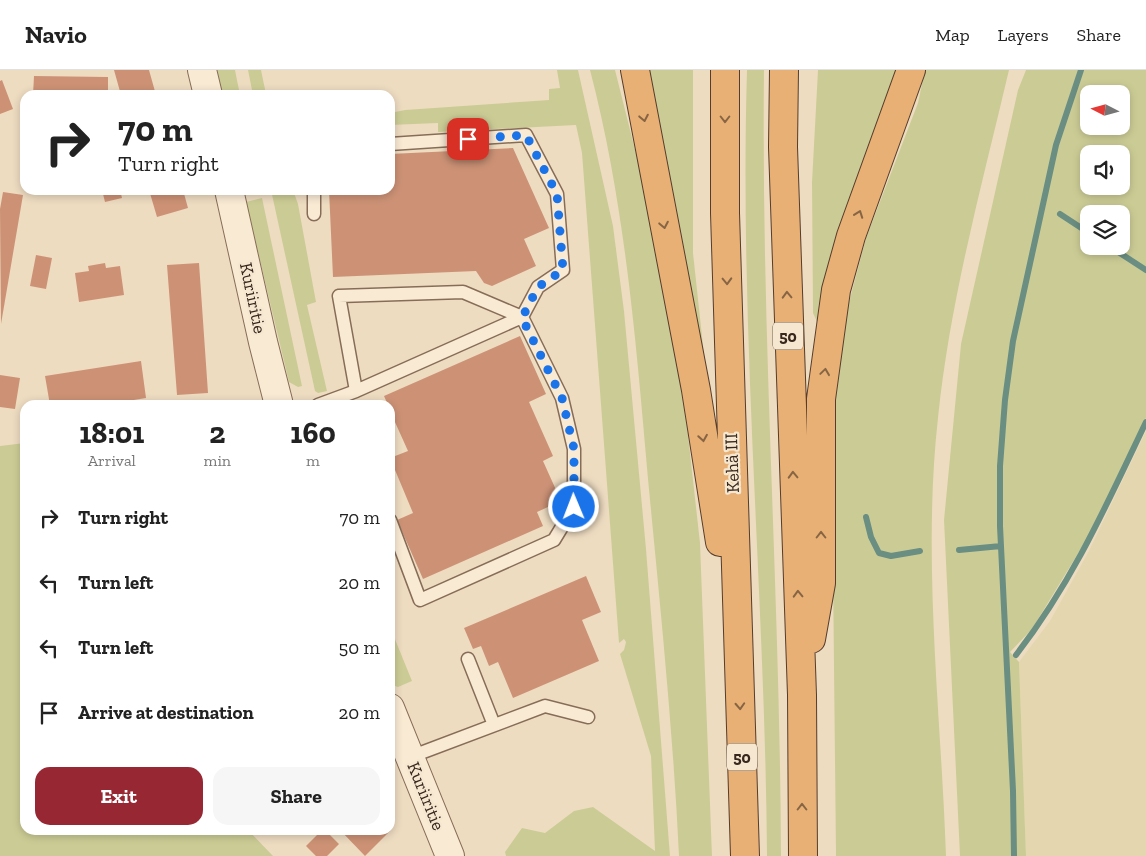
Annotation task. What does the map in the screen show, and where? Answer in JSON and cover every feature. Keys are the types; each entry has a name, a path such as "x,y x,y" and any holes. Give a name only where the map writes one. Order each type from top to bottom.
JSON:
{"highway":[{"path":"635,70 696,390 737,658"},
{"name":"Kehä III","path":"725,70 725,213 737,658 745,856"},
{"name":"50","path":"784,70 783,147 802,695 803,856"},
{"path":"802,695 820,583 822,399 836,290 851,236 912,70"}],"street":[{"path":"202,70 207,90"},
{"name":"Kuriiritie","path":"230,195 262,342 278,400"},
{"name":"Kuriiritie","path":"395,720 450,856"}],"lane":[{"path":"783,147 798,70"},
{"path":"346,400 356,391 522,318 538,287 563,270 557,194 526,135 395,144"},
{"path":"314,195 314,214"},
{"path":"356,391 339,296 463,292 522,318 562,398 574,449 574,507 554,540 420,600 395,533"},
{"path":"468,659 494,725"},
{"path":"410,757 545,706 588,717"}],"shaded area":[{"path":"1146,431 1146,856 1026,856 1019,662 1050,621 1089,551"}],"green space":[{"path":"216,70 235,70 239,90 220,90"},
{"path":"248,70 261,70 265,90 252,90"},
{"path":"557,70 578,70 613,226 624,311 646,549 670,856 506,856 505,852 522,828 545,833 574,811 593,807 655,851 651,756 620,654 624,650 626,642 624,639 619,643 582,153 576,125 438,132 438,123 395,125 395,112 549,100 549,89 560,88"},
{"path":"590,70 615,70 657,237 674,323 700,543 712,856 679,856 666,668 634,325 621,222 602,120"},
{"path":"644,70 693,70 693,253 706,373"},
{"path":"747,70 764,70 765,266 778,660 781,856 767,856 762,660 746,266"},
{"path":"818,70 899,70 818,324 813,313 812,182"},
{"path":"925,70 1009,70 968,243 950,330 938,418 934,472 932,581 946,856 836,856 833,573 834,416 843,325 866,238 918,103"},
{"path":"1026,70 1146,70 1146,418 1085,542 1032,629 1010,652 1019,662 1026,856 960,856 944,520 961,344 1018,90"},
{"path":"272,195 295,195 298,204 316,302 307,305 327,391 318,393 315,391"},
{"path":"262,198 302,386 298,387 289,382 246,202"},
{"path":"20,444 20,835 253,835 273,856 0,856 0,446"},
{"path":"395,639 412,681 398,687 395,686"}],"building":[{"path":"114,70 149,70 155,90 120,90"},
{"path":"34,76 108,77 108,90 33,90"},
{"path":"2,80 13,109 0,114 0,81"},
{"path":"513,148 549,228 524,239 536,266 492,286 484,283 476,271 333,277 329,195 395,195 395,154"},
{"path":"3,192 23,195 1,324 0,209"},
{"path":"103,195 121,195 122,198 105,202"},
{"path":"150,195 184,195 188,208 157,217"},
{"path":"36,255 52,258 46,289 30,286"},
{"path":"105,263 106,268 120,266 124,295 79,302 75,273 89,271 88,266"},
{"path":"199,263 208,393 177,395 167,265"},
{"path":"520,336 546,394 529,402 553,456 543,461 561,501 537,512 543,526 423,579 397,520 413,513 395,470 395,456 408,451 395,422 395,400 386,400 384,396"},
{"path":"141,361 146,398 134,400 49,400 45,376"},
{"path":"0,375 20,378 15,409 0,407"},
{"path":"586,576 601,612 582,620 599,661 513,698 498,662 489,666 481,646 473,649 464,628"},
{"path":"317,835 330,835 339,844 327,856 316,856 306,846"},
{"path":"345,835 386,835 365,856"}],"waterway":[{"path":"1014,856 1013,791 1000,526 1000,466 1005,400 1013,341 1056,145 1081,70"},
{"path":"1060,214 1080,227"},
{"path":"1123,255 1146,270"},
{"path":"1016,655 1072,571 1146,422"},
{"path":"866,517 871,537 879,553 891,556 920,551"},
{"path":"959,550 1001,546"}],"route":[{"path":"468,139 526,135 557,194 563,270 538,287 522,318 562,398 574,449 574,507"}]}
